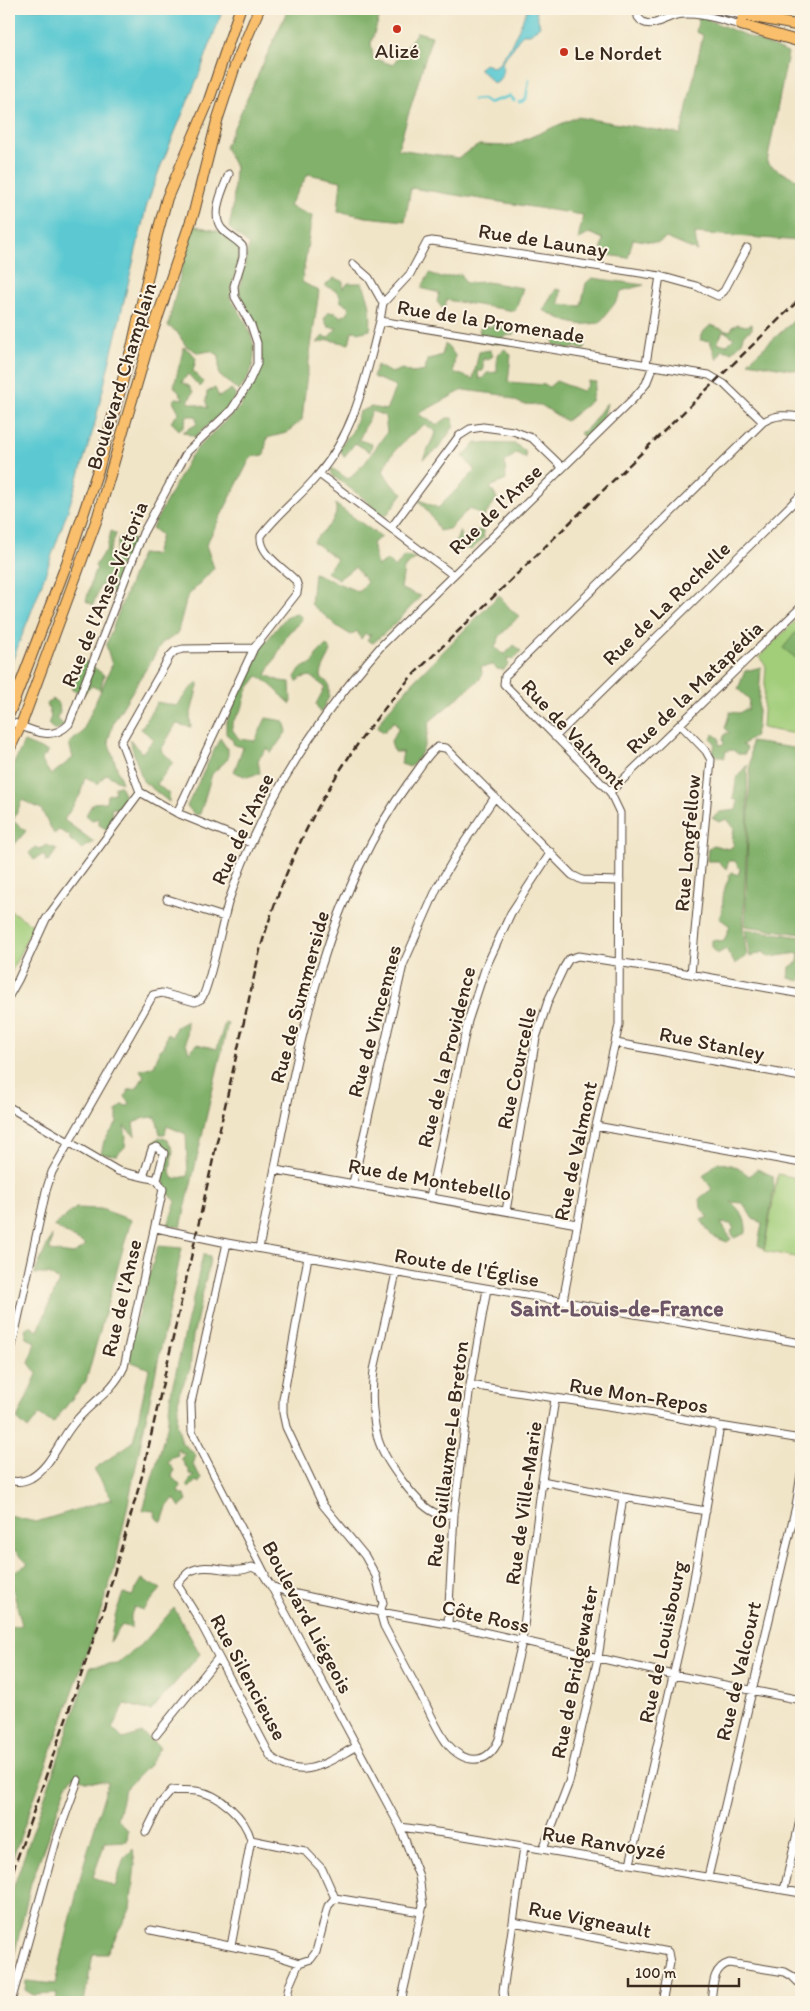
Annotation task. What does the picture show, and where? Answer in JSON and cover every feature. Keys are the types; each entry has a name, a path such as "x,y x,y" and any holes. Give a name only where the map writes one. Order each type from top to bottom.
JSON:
{"main road":[{"name":"Boulevard Champlain","path":"9,714 68,560 99,466 133,343 167,198 209,100 240,9"},
{"name":"Boulevard Champlain","path":"9,750 21,725 98,516 149,342 194,212 217,122 236,66 259,9"},
{"path":"743,17 801,26"},
{"path":"743,17 801,42"}],"street":[{"path":"638,9 638,17 646,24 688,14 743,17"},
{"path":"713,9 743,17"},
{"name":"Rue de l'Anse-Victoria","path":"21,725 47,734 62,732 69,724 143,532 187,452 232,409 248,384 257,364 257,342 251,325 235,297 234,286 243,257 244,247 222,229 217,216 229,174"},
{"name":"Rue de Launay","path":"383,303 410,274 426,242 432,241 660,276"},
{"path":"650,365 660,276 696,286 718,296 724,291 747,248"},
{"path":"353,264 361,269 368,278 383,303 380,321"},
{"name":"Rue de la Promenade","path":"254,648 292,601 298,587 290,575 266,552 260,542 261,536 319,474 341,442 359,403 380,321 709,375 724,384 763,422"},
{"name":"Rue de l'Anse","path":"9,1360 46,1191 52,1172 153,995 162,993 194,1002 202,998 207,986 224,917 251,843 288,772 323,717 382,645 646,384 650,365"},
{"name":"Rue de Valmont","path":"563,1301 596,1126 619,1025 620,813 610,792 504,684 505,676 763,422 782,414 801,417"},
{"path":"391,528 459,436 470,429 483,427 513,431 532,438 562,467"},
{"path":"319,474 453,575"},
{"name":"Rue de La Rochelle","path":"555,737 801,495"},
{"name":"Rue de la Matapédia","path":"610,792 801,607"},
{"path":"177,813 254,648 183,649 175,651 170,656 120,742 140,792 177,813 251,843"},
{"path":"9,721 21,725"},
{"name":"Rue Longfellow","path":"681,725 706,751 711,760 691,974"},
{"name":"Rue de Summerside","path":"259,1248 306,1025 320,973 345,900 377,833 406,786 432,752 438,747 446,748 572,875 582,880 620,881"},
{"path":"9,996 46,919 140,792"},
{"name":"Rue de Vincennes","path":"353,1183 403,965 442,880 459,850 495,798"},
{"name":"Rue de la Providence","path":"430,1197 468,1020 485,969 511,913 551,852"},
{"path":"167,899 224,917"},
{"name":"Rue Courcelle","path":"506,1211 536,1038 548,1001 569,959 578,956 801,994"},
{"name":"Rue Stanley","path":"616,1043 801,1077"},
{"path":"9,1107 69,1140 118,1171 144,1177 157,1180 164,1153 157,1147 152,1149 144,1177"},
{"path":"596,1126 801,1163"},
{"name":"Rue de Montebello","path":"276,1170 577,1224"},
{"name":"Rue de l'Anse","path":"9,1480 18,1483 31,1478 43,1469 54,1455 71,1426 118,1380 124,1367 164,1189 157,1180"},
{"name":"Route de l'Église","path":"156,1228 227,1243 801,1343"},
{"name":"Boulevard Liégeois","path":"227,1243 191,1403 192,1432 271,1586 400,1827 419,1876 423,1905 401,2002"},
{"path":"308,1257 283,1399 283,1413 286,1427 323,1505 365,1556 376,1576 383,1603 380,1612"},
{"path":"396,1273 372,1386 374,1421 379,1442 386,1458 424,1505 438,1514 454,1514"},
{"name":"Rue Guillaume-Le Breton","path":"448,1624 454,1514 470,1385 487,1289"},
{"name":"Rue Mon-Repos","path":"470,1385 654,1413 801,1439"},
{"name":"Rue de Ville-Marie","path":"380,1612 384,1626 445,1741 466,1758 474,1759 489,1756 499,1740 522,1642 542,1481 555,1399"},
{"name":"Rue de Louisbourg","path":"630,1864 690,1602 720,1426"},
{"name":"Rue de Valcourt","path":"708,1877 796,1506 801,1474"},
{"path":"542,1481 706,1511"},
{"name":"Rue de Bridgewater","path":"543,1848 569,1782 598,1658 623,1497"},
{"name":"Côte Ross","path":"177,1584 189,1572 201,1568 242,1572 252,1567 262,1572 271,1586 288,1592 380,1612 448,1624 674,1675 801,1700"},
{"name":"Rue Silencieuse","path":"177,1584 198,1618 271,1756 281,1765 295,1770 312,1769 357,1746"},
{"path":"156,1735 218,1658"},
{"path":"11,2002 56,1840 78,1780"},
{"path":"146,1832 160,1804 172,1790 197,1791 212,1795 224,1802 238,1817 251,1840 230,1946"},
{"path":"784,1890 801,1816"},
{"name":"Rue Ranvoyzé","path":"400,1827 422,1829 524,1847 543,1848 801,1893"},
{"path":"251,1840 305,1851 322,1868 335,1898"},
{"name":"Rue Vigneault","path":"508,2002 504,2000 503,1991 524,1847"},
{"path":"335,1898 421,1912"},
{"path":"151,1930 274,1954 299,1963 311,1959 316,1952 328,1906 335,1898"},
{"name":"Rue Vigneault","path":"513,1922 668,1952 670,1963 662,2002"},
{"path":"286,2002 289,1986 299,1963"},
{"path":"711,2002 716,1972 722,1966 730,1963 785,1972 801,1985"}],"green space":[{"path":"288,9 382,9 371,43 373,58 393,65 417,32 432,36 398,149 458,158 479,145 510,146 577,117 681,134 703,35 696,32 699,16 788,53 767,163 801,181 801,241 695,233 697,251 666,238 658,243 633,239 628,258 601,254 603,239 590,233 578,240 583,215 411,188 405,221 366,217 338,211 341,181 308,174 289,206 312,216 302,282 319,291 302,420 286,433 267,438 264,455 251,457 206,545 214,568 187,597 177,635 162,643 114,721 108,741 122,783 106,774 98,784 85,777 80,795 64,820 94,842 82,849 70,840 70,836 59,830 54,834 41,809 22,800 13,821 26,831 15,844 9,840 9,774 24,742 48,752 41,760 51,775 73,758 69,743 82,733 112,665 106,645 141,554 155,555 161,535 152,528 190,457 240,407 262,362 259,334 239,292 249,245 229,228 233,207 235,167 225,147"},
{"path":"192,225 221,232 240,248 230,298 245,321 253,344 254,355 247,379 239,391 219,375 219,355 210,351 199,353 186,346 177,332 168,326"},
{"path":"430,273 441,278 461,274 465,283 487,282 523,288 515,311 446,300 445,311 437,302 439,293 421,288"},
{"path":"333,278 343,281 343,289 348,283 362,283 369,300 370,330 362,332 352,331 349,344 329,340 317,343 323,336 328,338 337,328 328,327 324,319 329,312 336,313 341,317 348,313 349,306 341,302 340,295 325,286"},
{"path":"592,278 644,285 621,291 600,323 576,324 543,310 556,289 561,290 559,304 581,306 586,283"},
{"path":"801,314 801,371 748,362"},
{"path":"493,323 499,328 513,327 513,335 504,336 498,344 490,343 490,335 481,335 479,330 483,325 492,327"},
{"path":"738,324 746,326 752,324 752,329 743,335 742,342 732,352 722,350 717,360 710,341 700,340 704,331 711,325 724,330 717,343 727,345 734,338 724,331 732,330 732,327"},
{"path":"567,336 573,341 584,342 586,344 584,350 575,347 567,351 564,347 554,345 553,338 559,337 561,341"},
{"path":"445,344 455,355 453,372 473,379 479,352 490,350 493,356 487,360 483,358 483,371 478,371 479,379 483,378 487,373 497,372 497,355 505,349 511,355 508,382 546,385 549,387 556,381 582,391 587,386 588,381 596,382 591,401 566,421 541,405 522,404 503,395 463,390 418,414 437,425 447,418 453,418 454,426 438,449 423,459 436,432 425,424 406,439 390,457 383,471 392,485 403,493 386,516 378,512 362,497 333,476 330,467 348,479 365,463 387,432 385,416 372,411 359,440 372,444 370,452 355,443 344,457 339,447 352,432 359,412 371,407 386,410 396,386 373,377 377,365 391,373 402,369 412,373 425,371 427,360 442,355"},
{"path":"184,347 196,359 193,371 204,383 200,387 188,374 182,382 189,386 193,392 188,402 208,408 206,401 207,392 215,388 219,397 231,389 236,396 227,408 195,437 183,432 197,424 196,416 187,416 184,426 179,430 171,422 179,412 173,401 176,398 184,399 174,386"},
{"path":"607,403 602,424 587,439 579,433 588,428"},
{"path":"476,443 515,444 525,451 526,459 517,453 505,462 506,480 490,487 497,498 484,517 470,508 449,529 439,531 434,520 418,499 438,508 475,471 463,456"},
{"path":"335,504 381,537 372,543 377,566 387,560 395,568 404,556 416,558 404,568 401,589 421,596 395,624 373,643 367,640 371,634 368,636 365,633 361,639 357,631 351,635 338,627 311,604 314,573 359,592 367,582 355,567 339,579 326,572 337,559 313,542 333,520 336,510"},
{"path":"473,530 483,531 484,538 471,550 465,548 458,553 453,549 460,531 462,541"},
{"path":"111,531 116,534 108,555 109,561 115,557 119,538 129,534 135,545 118,571 117,590 111,594 103,585 100,586 93,605 86,601 94,572 97,569 95,566 103,553 106,552"},
{"path":"499,595 511,610 519,616 500,636 495,647 505,654 514,645 521,651 514,659 507,658 508,664 504,670 497,669 493,665 481,667 480,679 429,722 424,747 415,763 410,767 401,764 403,752 394,752 391,741 399,728 394,721 384,732 377,728 384,715 415,680"},
{"path":"297,614 302,617 298,625 289,632 266,675 280,681 290,682 291,704 271,685 258,676 247,690 242,709 232,723 232,729 239,739 255,741 266,718 284,721 287,731 271,753 267,748 258,760 260,773 247,777 234,772 243,747 234,745 232,739 226,734 226,724 251,664 260,655 259,650 287,616"},
{"path":"801,615 801,735 762,728 766,666 759,657"},
{"path":"801,626 801,662 783,648"},
{"path":"326,645 331,651 323,667 321,677 329,684 329,697 320,713 316,704 325,687 310,676 301,678 297,682 295,677 302,668 313,664 316,655"},
{"path":"80,662 87,662 104,675 100,690 92,686 84,693 72,690 72,679 78,674"},
{"path":"761,667 757,727 754,737 742,745 747,748 745,754 738,754 733,750 726,751 724,758 713,754 715,743 711,739 713,734 719,738 719,745 724,744 723,738 726,733 730,733 725,728 730,712 739,713 746,709 748,710 749,699 738,689 745,671"},
{"path":"199,682 190,717 191,727 176,724 161,750 173,762 157,784 169,794 169,802 143,781 129,739 142,753 154,739 141,729 157,702 177,706 188,691"},
{"path":"53,699 59,704 60,713 56,718 65,726 54,730 48,724 51,717 47,704"},
{"path":"220,738 228,750 228,759 212,774 200,814 195,815 187,806"},
{"path":"751,742 801,749 801,934 745,926"},
{"path":"747,765 748,812 743,929 747,956 735,964 726,949 717,954 712,947 712,940 724,941 730,926 719,918 725,886 729,876 732,872 738,875 740,869 735,861 729,861 726,869 718,861 707,861 708,849 713,845 729,849 734,845 732,841 734,828 727,819 719,822 712,818 720,812 736,810 738,801 733,799 737,777"},
{"path":"120,785 127,801 122,809 111,808 113,820 110,831 99,825 99,818 92,820 86,815 93,803 106,802 107,795 115,793 115,786"},
{"path":"46,845 57,849 49,861 46,862 44,854 34,860 29,853 35,847 40,849"},
{"path":"11,911 33,925 9,977 9,920"},
{"path":"745,929 801,937 801,980 789,978 790,967 798,962 799,953 769,957 763,952 750,957"},
{"path":"187,1021 186,1043 189,1052 197,1044 217,1049 225,1022 228,1023 181,1227 168,1225 176,1201 167,1191 165,1185 163,1173 167,1153 161,1145 153,1143 159,1137 168,1140 173,1150 170,1172 174,1179 188,1176 186,1134 167,1126 165,1134 160,1134 156,1117 145,1118 133,1123 135,1136 124,1126 126,1136 125,1147 117,1155 101,1154 104,1141 117,1123 117,1110 122,1105 129,1106 130,1103 125,1097 128,1090 137,1088 144,1076 140,1070 154,1066 160,1050 164,1047 167,1034 172,1037 176,1027"},
{"path":"718,1162 738,1167 749,1176 757,1169 773,1176 774,1188 764,1249 758,1245 762,1223 753,1219 743,1203 731,1202 743,1216 746,1233 734,1238 731,1231 734,1229 731,1224 721,1223 731,1239 727,1242 712,1236 701,1220 708,1217 701,1208 700,1198 712,1189 703,1176"},
{"path":"778,1174 801,1179 801,1258 764,1251"},
{"path":"76,1208 101,1209 131,1220 86,1381 53,1423 39,1415 28,1429 17,1419 37,1374 29,1363 35,1342 27,1338 25,1330 30,1326 38,1331 59,1281 49,1274 34,1274 52,1235 50,1251 74,1254 86,1245 54,1226"},
{"path":"158,1246 182,1248 114,1570 89,1647 9,1868 9,1627 22,1625 9,1575 28,1564 13,1549 9,1548 9,1516 36,1522 112,1499 94,1469 133,1442 149,1369 125,1359"},
{"path":"203,1255 210,1256 209,1265 193,1336 190,1369 179,1394 177,1423 182,1443 196,1455 193,1465 201,1478 199,1483 196,1481 189,1488 187,1484 194,1475 189,1474 189,1469 181,1458 185,1454 177,1450 178,1455 172,1457 168,1463 174,1470 172,1477 180,1485 178,1492 185,1496 187,1501 180,1507 174,1498 167,1507 162,1522 156,1518 154,1511 143,1510 167,1427 171,1393"},
{"path":"142,1579 161,1589 143,1610 134,1607 131,1615 131,1628 122,1625 110,1642 115,1616 123,1593 132,1596"},
{"path":"174,1608 200,1654 151,1711 125,1704 112,1728 123,1739 142,1733 160,1747 149,1765 125,1789 117,1819 128,1830 127,1841 105,1842 93,1877 115,1887 124,1858 133,1849 135,1865 130,1909 107,1954 93,1954 84,2002 56,2002 57,1994 33,1995 25,1990 26,1981 55,1984 83,1867 108,1782 86,1781 74,1776 67,1784 31,1883 13,1961 9,1970 10,1897 90,1667 117,1664 145,1641"}],"water":[{"path":"9,9 223,9 147,204 94,427 69,507 9,669"},
{"path":"527,9 535,9 540,26 530,34 523,34 520,37 502,61 502,74 494,84 479,68 485,64 493,67 499,64 511,46"}],"waterway":[{"path":"519,102 526,99 529,80"},
{"path":"473,100 482,99 488,103 510,96 514,100"}],"railway":[{"path":"9,1882 102,1615 142,1476 260,950 272,911 302,839 319,805 339,772 385,708 411,677 801,298"}],"place":[{"name":"Alizé","path":"397,29"},
{"name":"Le Nordet","path":"564,52"}],"district":[{"name":"Saint-Louis-de-France","path":"617,1308"}]}
